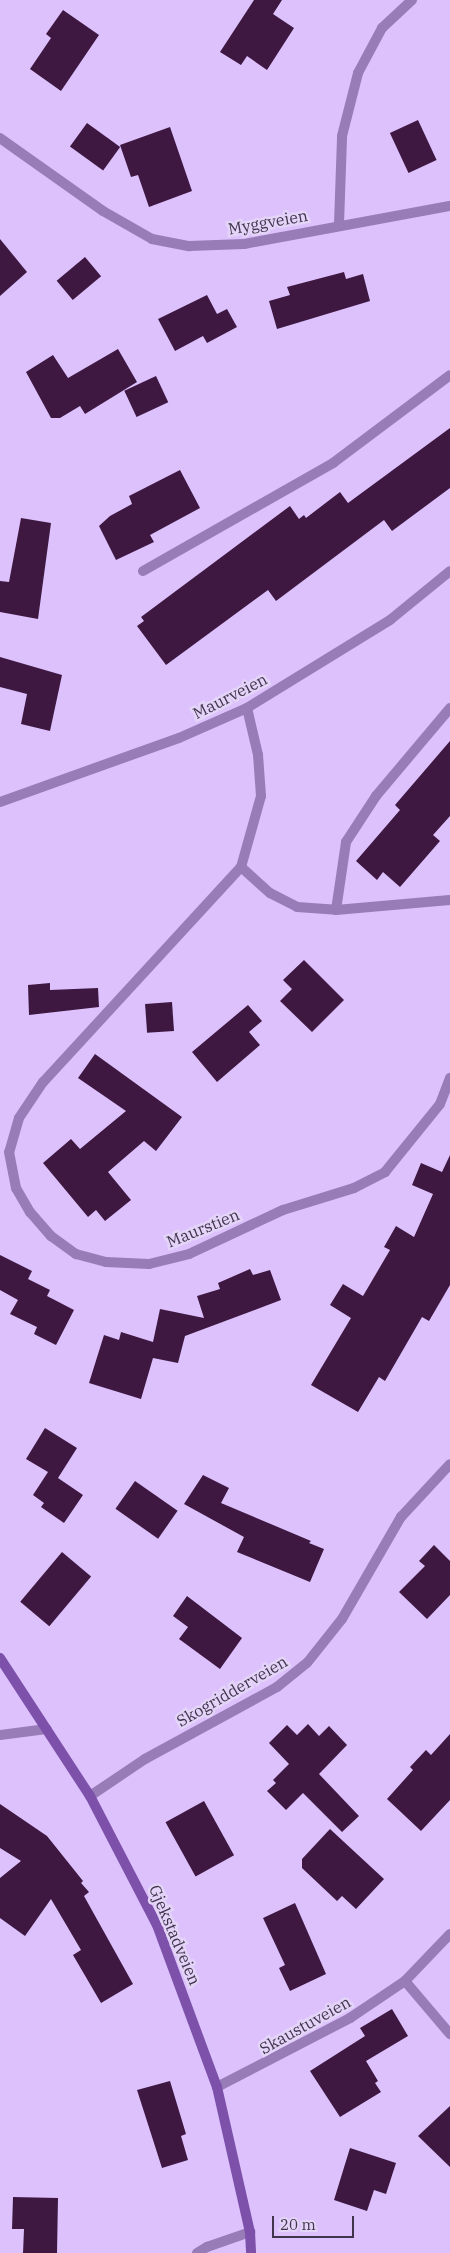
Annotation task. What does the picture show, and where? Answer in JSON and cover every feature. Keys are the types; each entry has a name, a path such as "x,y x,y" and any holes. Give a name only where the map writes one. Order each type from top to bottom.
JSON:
{"street":[{"path":"339,224 342,136 358,73 382,28 412,0"},
{"name":"Myggveien","path":"0,138 103,210 152,239 189,246 244,244 339,224 450,206"},
{"path":"143,572 332,463 450,375"},
{"name":"Maurveien","path":"0,802 179,738 247,708 390,620 450,571"},
{"name":"Maurstien","path":"247,708 258,755 261,796 241,868 43,1082 19,1118 9,1152 16,1188 30,1212 52,1236 76,1254 106,1262 149,1264 189,1254 283,1210 354,1188 385,1172 440,1104 450,1078"},
{"path":"336,910 346,842 376,796 450,708"},
{"path":"241,868 270,893 298,907 336,910 450,900"},
{"name":"Skogridderveien","path":"90,1796 162,1749 277,1687 307,1663 342,1620 401,1517 450,1464"},
{"name":"Gjekstadveien","path":"0,1658 90,1796 157,1925 217,2087 250,2232 251,2253"},
{"path":"0,1735 47,1729"},
{"name":"Skaustuveien","path":"217,2087 350,2018 405,1981 450,1934"},
{"path":"405,1981 450,2034"},
{"path":"198,2253 207,2247 250,2232"}],"building":[{"path":"254,0 282,0 273,14 294,28 267,70 247,56 241,65 220,52"},
{"path":"63,10 99,35 61,91 30,69 51,38 46,34"},
{"path":"418,120 437,160 408,173 390,133"},
{"path":"87,123 120,147 103,171 70,146"},
{"path":"170,127 192,191 149,207 138,175 131,177 120,145"},
{"path":"0,239 27,272 0,296"},
{"path":"85,257 101,276 73,300 57,281"},
{"path":"344,272 346,279 363,274 370,301 277,329 269,301 290,295 287,287"},
{"path":"207,295 217,314 227,309 237,327 207,343 203,336 175,351 158,319"},
{"path":"118,349 137,382 85,414 80,406 60,418 51,418 26,372 53,355 68,378"},
{"path":"156,376 168,402 137,417 124,391"},
{"path":"450,428 450,488 392,531 384,520 276,601 268,590 166,665 137,626 144,621 141,617 290,506 299,519 304,515 306,518 340,492 348,503"},
{"path":"180,470 200,508 150,535 154,542 116,560 99,526 110,516 132,504 129,496"},
{"path":"21,518 51,523 38,619 0,612 0,581 9,582"},
{"path":"0,657 62,675 50,731 21,724 27,694 0,687"},
{"path":"450,741 450,816 433,835 440,841 400,887 383,872 377,880 356,861 400,810 395,805"},
{"path":"304,960 344,1000 312,1032 280,1001 292,989 283,980"},
{"path":"50,983 50,990 98,988 99,1007 29,1015 28,985"},
{"path":"172,1002 174,1031 147,1033 145,1004"},
{"path":"248,1005 262,1021 249,1032 260,1045 217,1082 192,1052"},
{"path":"95,1054 182,1117 156,1151 144,1141 108,1172 131,1200 105,1221 96,1210 88,1217 43,1163 71,1139 80,1149 126,1111 78,1078"},
{"path":"450,1155 450,1285 429,1321 422,1317 385,1381 379,1377 358,1412 311,1385 351,1318 330,1305 343,1284 363,1296 390,1250 384,1247 396,1226 414,1237 433,1194 412,1185 421,1163 442,1172"},
{"path":"0,1255 32,1271 28,1279 50,1290 47,1296 74,1310 56,1345 34,1334 37,1327 10,1314 18,1300 0,1290"},
{"path":"250,1269 253,1275 270,1270 281,1300 185,1336 178,1363 153,1358 141,1399 89,1383 104,1335 119,1340 121,1332 153,1342 160,1309 204,1318 197,1296 220,1289 218,1283"},
{"path":"45,1428 77,1448 58,1478 83,1495 64,1523 41,1507 44,1503 33,1495 48,1472 26,1459"},
{"path":"203,1475 229,1488 221,1503 311,1541 309,1543 324,1549 310,1582 237,1552 244,1537 184,1504"},
{"path":"135,1481 178,1511 158,1539 115,1509"},
{"path":"434,1545 450,1561 450,1595 427,1619 399,1592 425,1566 419,1561"},
{"path":"62,1552 91,1576 49,1626 20,1602"},
{"path":"187,1596 242,1638 220,1669 179,1639 188,1627 173,1616"},
{"path":"308,1724 319,1736 329,1726 347,1745 319,1774 359,1816 342,1832 303,1793 286,1810 267,1791 276,1783 273,1780 289,1764 269,1743 287,1725 297,1735"},
{"path":"450,1734 450,1800 421,1831 387,1799 413,1770 410,1767 426,1750 431,1755"},
{"path":"204,1801 234,1855 196,1877 166,1822"},
{"path":"0,1804 47,1836 83,1881 81,1883 89,1892 84,1896 133,1984 101,2003 73,1955 81,1950 51,1899 25,1936 0,1918 0,1878 21,1861 0,1848"},
{"path":"330,1829 384,1879 356,1909 342,1896 337,1901 302,1868 302,1859"},
{"path":"295,1903 326,1974 290,1991 279,1968 285,1965 263,1918"},
{"path":"392,2009 408,2036 366,2061 378,2081 375,2083 381,2092 340,2117 310,2071 365,2036 360,2028"},
{"path":"170,2081 186,2134 181,2136 188,2160 162,2168 137,2090"},
{"path":"450,2106 450,2167 418,2136"},
{"path":"350,2148 396,2163 386,2194 374,2190 367,2211 334,2200"},
{"path":"13,2197 58,2198 57,2253 23,2253 24,2229 12,2229"}]}
